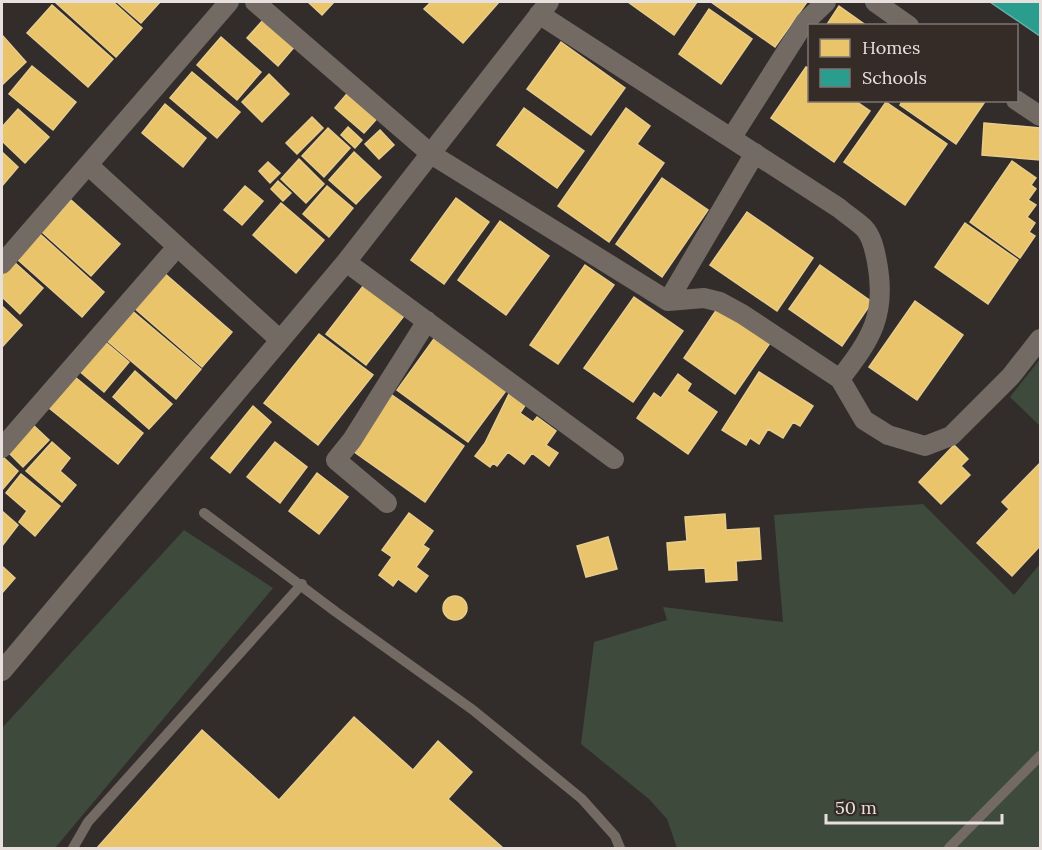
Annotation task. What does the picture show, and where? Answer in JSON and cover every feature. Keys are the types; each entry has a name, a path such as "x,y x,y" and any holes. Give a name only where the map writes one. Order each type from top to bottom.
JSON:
{"street":[{"path":"2,264 229,2"},
{"path":"732,137 805,22 826,2"},
{"path":"875,2 906,24"},
{"path":"264,4 431,154 668,301 704,298 720,302 742,314 840,379 864,420 888,435 925,446 951,436 1011,376 1041,339"},
{"path":"2,671 346,262 544,8 839,208 866,230 875,251 881,281 879,315 867,344 840,379"},
{"path":"1018,101 1041,116"},
{"path":"668,301 755,153"},
{"path":"88,165 280,340"},
{"path":"2,448 177,247"},
{"path":"346,262 614,459"},
{"path":"387,503 336,460 352,440 427,321"}],"lane":[{"path":"204,513 302,584 336,612 473,710 582,799 615,836 620,849"},
{"path":"73,849 88,822 302,584"},
{"path":"950,849 1041,756"}],"green space":[{"path":"1040,359 1040,426 1010,397"},
{"path":"923,504 1014,595 1040,564 1040,848 677,848 667,819 649,799 581,744 594,642 667,620 663,607 783,622 774,515"},
{"path":"184,530 273,588 55,848 2,848 2,728"}],"building: Homes":[{"path":"55,2 113,2 142,28 116,57"},
{"path":"117,2 160,2 141,23"},
{"path":"308,2 334,2 322,15"},
{"path":"431,2 499,2 463,43 424,9"},
{"path":"628,2 697,2 674,35"},
{"path":"711,2 807,2 775,47"},
{"path":"52,5 113,59 88,87 27,33"},
{"path":"839,6 864,24 827,24"},
{"path":"709,9 752,39 721,84 679,54"},
{"path":"264,19 295,46 278,66 247,38"},
{"path":"2,35 26,62 2,85"},
{"path":"221,37 261,72 237,100 197,65"},
{"path":"561,42 625,88 591,135 527,89"},
{"path":"32,66 76,102 53,130 9,94"},
{"path":"806,67 808,68 808,102 857,102 870,111 834,162 771,118"},
{"path":"192,72 240,112 217,138 170,98"},
{"path":"269,74 289,94 262,122 242,102"},
{"path":"351,89 381,114 364,133 335,108"},
{"path":"886,102 947,144 905,205 844,162"},
{"path":"902,102 985,102 956,144 900,105"},
{"path":"165,104 206,138 183,167 142,133"},
{"path":"524,108 584,151 557,188 497,145"},
{"path":"626,108 650,126 637,144 664,163 609,242 558,206"},
{"path":"18,109 49,137 25,163 2,141 2,127"},
{"path":"312,117 323,128 297,154 286,143"},
{"path":"984,123 1040,128 1040,160 982,155"},
{"path":"348,127 362,140 355,148 341,135"},
{"path":"328,128 350,148 324,177 302,156"},
{"path":"380,130 394,145 379,159 365,144"},
{"path":"2,152 18,167 2,186"},
{"path":"354,152 381,177 356,204 329,180"},
{"path":"299,159 324,184 306,203 281,179"},
{"path":"1012,161 1036,178 1031,185 1036,189 1028,200 1036,205 1027,217 1035,223 1029,232 1035,236 1020,258 970,222"},
{"path":"268,162 280,173 270,183 259,171"},
{"path":"662,178 708,210 662,277 616,244"},
{"path":"278,181 291,193 283,201 271,189"},
{"path":"245,186 263,201 242,225 224,210"},
{"path":"327,186 353,208 329,237 303,214"},
{"path":"456,198 489,222 444,284 411,260"},
{"path":"71,200 120,244 91,276 42,232"},
{"path":"281,203 324,240 296,273 253,235"},
{"path":"747,212 813,258 777,311 710,265"},
{"path":"500,221 549,256 506,315 458,280"},
{"path":"965,223 1018,260 988,304 935,267"},
{"path":"40,234 104,292 82,317 17,259"},
{"path":"13,261 43,288 20,314 2,297 2,274"},
{"path":"585,265 614,285 558,364 530,345"},
{"path":"820,265 872,302 842,346 789,309"},
{"path":"163,272 232,332 202,367 133,307"},
{"path":"367,281 407,312 366,365 326,334"},
{"path":"634,297 683,331 633,402 584,368"},
{"path":"915,301 963,335 917,400 869,367"},
{"path":"2,306 22,325 2,347"},
{"path":"719,306 770,343 735,394 684,358"},
{"path":"130,309 201,369 176,399 105,339"},
{"path":"319,334 373,375 318,445 264,403"},
{"path":"436,336 508,388 468,442 397,390"},
{"path":"103,340 129,362 104,392 78,370"},
{"path":"135,371 172,404 149,429 113,397"},
{"path":"759,372 813,406 800,426 793,422 783,438 768,429 759,444 750,438 746,445 722,430"},
{"path":"678,374 691,384 687,391 717,412 688,454 637,418 654,393 661,398"},
{"path":"75,377 143,433 118,464 49,408"},
{"path":"510,392 526,404 520,413 533,422 537,417 556,431 546,445 558,453 549,466 532,453 524,464 508,452 497,466 493,463 490,467 475,456 485,443"},
{"path":"392,395 464,446 425,502 353,451"},
{"path":"253,406 271,422 230,473 211,458"},
{"path":"32,424 49,440 23,467 7,451"},
{"path":"52,442 70,458 60,471 76,485 62,502 26,471"},
{"path":"275,442 307,467 280,503 247,477"},
{"path":"954,445 968,459 961,466 970,475 941,504 919,482"},
{"path":"2,458 18,471 2,490"},
{"path":"1040,463 1040,546 1012,576 977,543 1009,509 1002,502"},
{"path":"317,473 348,497 319,534 289,511"},
{"path":"21,474 60,506 35,536 19,522 27,511 6,493"},
{"path":"2,511 18,525 2,546"},
{"path":"409,513 433,531 423,545 429,549 416,567 428,576 416,592 398,579 393,586 379,575 392,557 382,550"},
{"path":"725,514 726,530 759,528 761,559 736,561 737,580 706,582 705,568 669,570 667,543 687,541 685,517"},
{"path":"608,537 617,569 586,577 577,546"},
{"path":"2,566 15,578 2,593"},
{"path":"455,596 464,599 467,608 464,617 455,620 446,617 443,608 446,599"},
{"path":"354,717 413,770 438,741 472,772 448,799 503,848 97,848 202,730 279,800"}],"building: Schools":[{"path":"990,2 1040,2 1040,36"}]}
